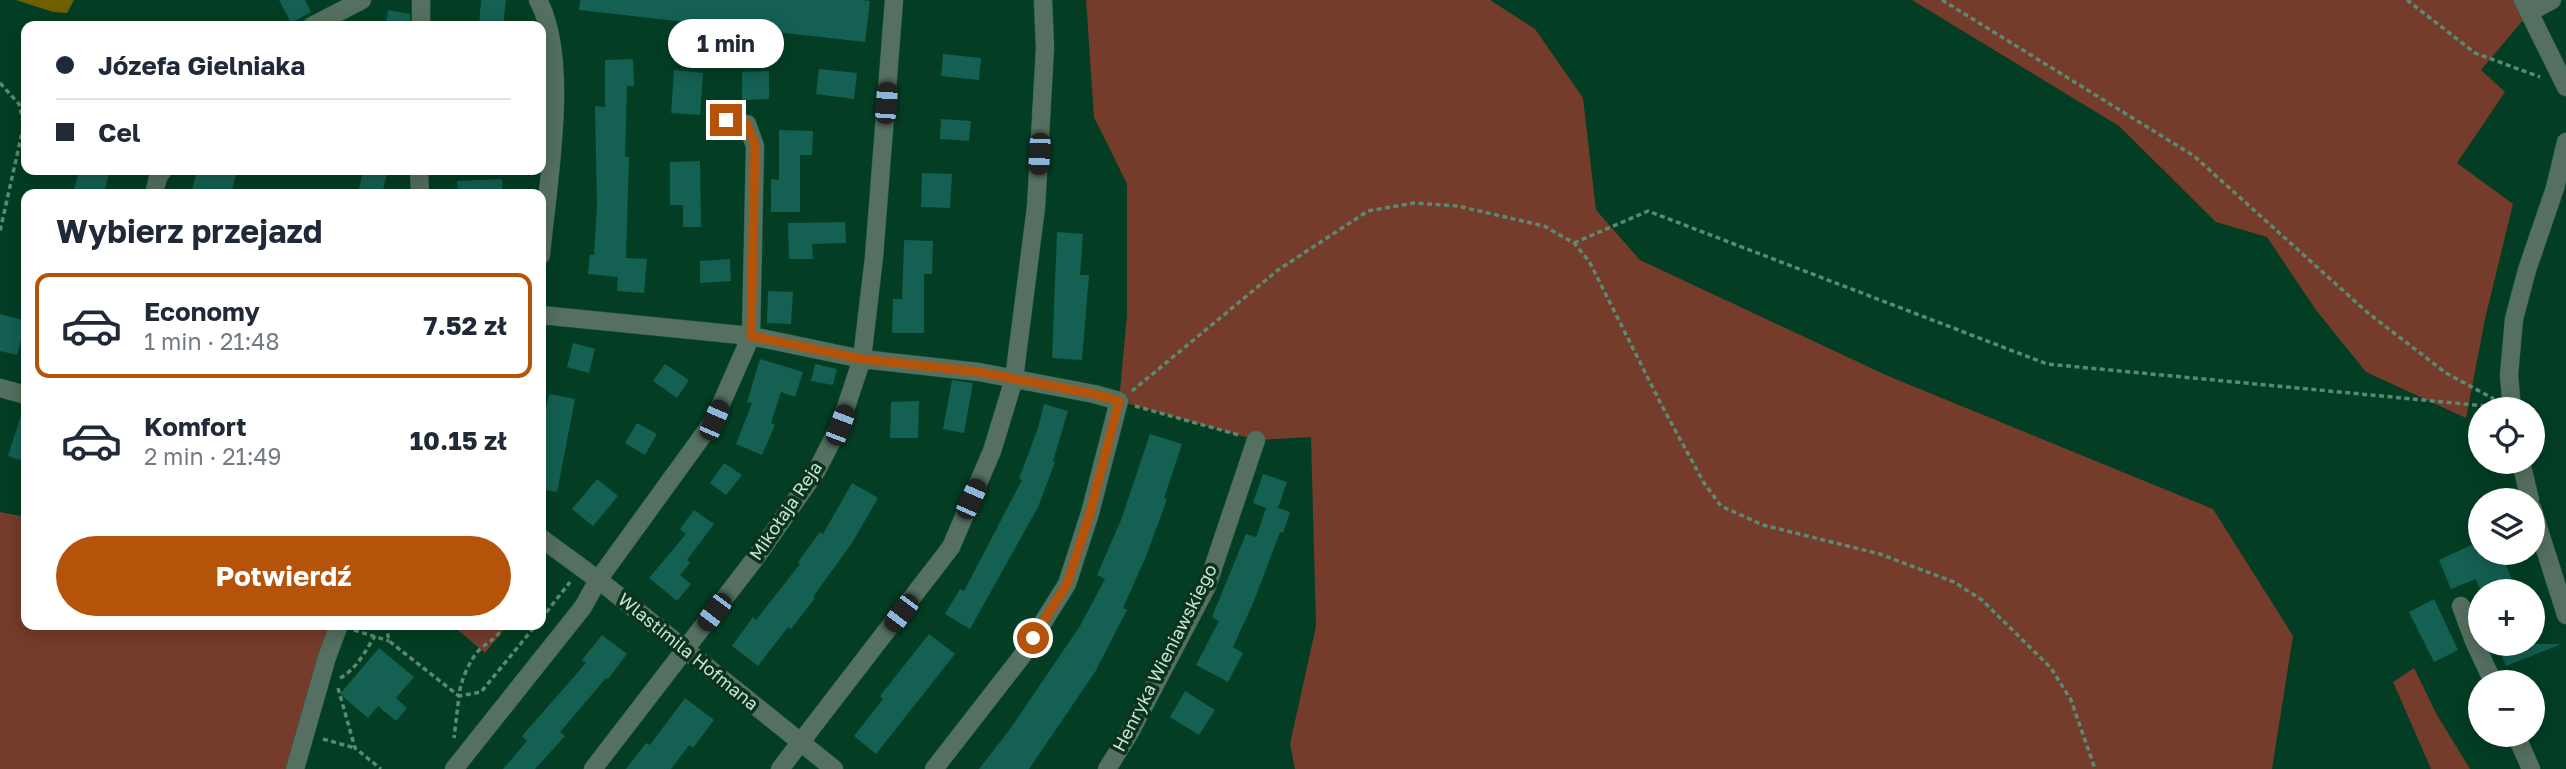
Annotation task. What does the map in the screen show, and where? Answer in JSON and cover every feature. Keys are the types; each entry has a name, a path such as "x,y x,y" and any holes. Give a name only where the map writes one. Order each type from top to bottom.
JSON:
{"street":[{"path":"322,21 362,0"},
{"path":"421,0 421,21"},
{"path":"538,0 545,21"},
{"name":"Mikołaja Reja","path":"593,769 757,556 817,470 840,425 862,359 874,257 894,0"},
{"path":"780,769 951,547 992,451 1014,379 1036,207 1045,48 1043,0"},
{"path":"2552,0 2527,6 2566,86"},
{"path":"546,24 555,64 553,127 546,202"},
{"path":"454,769 583,607 598,580 714,420 751,336 755,146 747,124 726,120"},
{"path":"2511,397 2509,375 2514,319 2527,270 2555,188 2566,142"},
{"path":"546,316 751,336 862,359 979,372 1119,401 1090,513 1067,584 1022,656 934,769"},
{"path":"0,388 21,394"},
{"name":"Henryka Wieniawskiego","path":"1107,769 1129,734 1207,586 1256,440"},
{"name":"Wlastimila Hofmana","path":"546,542 598,580 834,769"},
{"path":"2545,553 2566,615"},
{"path":"2461,606 2487,670"},
{"path":"295,769 343,630"},
{"path":"2521,747 2531,769"}],"path":[{"path":"1942,0 2194,156 2368,313 2446,373 2490,397"},
{"path":"2407,0 2475,53 2540,77"},
{"path":"0,83 19,104 21,114"},
{"path":"0,231 21,133"},
{"path":"1119,401 1278,270 1368,211 1414,202 1458,206 1544,226 1574,243 1589,261 1668,417 1704,483 1721,506 1763,526 1880,554 1954,583 1982,600 2051,668 2071,700 2095,769"},
{"path":"1574,243 1648,211 2047,364 2468,405"},
{"path":"1119,401 1256,440"},
{"path":"546,612 571,581 578,565"},
{"path":"354,630 389,641 459,695 481,692 532,630"},
{"path":"387,630 389,641"},
{"path":"453,745 460,685 479,651 500,630"},
{"path":"355,748 335,680 345,675 361,658 375,636"},
{"path":"305,734 355,748 381,769"}],"shaded area":[{"path":"16,0 74,0 67,13 53,12"},
{"path":"1086,0 1490,0 1535,29 1583,98 1596,210 1640,260 1888,376 2213,509 2293,636 2272,769 1295,769 1290,744 1316,626 1311,437 1256,440 1119,401 1127,315 1127,184 1094,117"},
{"path":"1912,0 2523,0 2530,12 2481,70 2505,92 2457,163 2513,204 2485,319 2466,418 2366,372 2316,310 2267,237 2216,222 2119,126"},
{"path":"0,512 21,516 21,630 337,630 295,769 0,769"},
{"path":"458,630 504,630 485,653"},
{"path":"2414,668 2437,715 2470,769 2431,769 2393,682"}],"building":[{"path":"279,0 305,0 311,12 290,21"},
{"path":"481,0 506,0 504,21 479,21"},
{"path":"580,0 870,1 865,42 579,10"},
{"path":"388,10 410,14 410,21 387,21"},
{"path":"943,54 981,58 979,80 941,76"},
{"path":"633,59 634,86 627,86 625,157 629,157 626,258 647,259 644,293 617,291 618,277 588,274 590,255 594,255 597,205 595,106 605,107 605,60"},
{"path":"819,69 857,73 854,99 816,94"},
{"path":"674,70 703,73 700,115 671,113"},
{"path":"769,71 769,99 742,100 742,72"},
{"path":"941,119 971,121 969,141 940,139"},
{"path":"779,130 813,131 812,155 800,155 800,212 771,212 771,179 779,180"},
{"path":"700,161 701,227 683,227 683,205 670,205 670,162"},
{"path":"922,173 952,174 950,208 921,207"},
{"path":"78,175 109,175 105,189 74,189"},
{"path":"196,175 236,175 232,189 192,189"},
{"path":"362,175 387,175 383,189 359,189"},
{"path":"502,179 502,189 458,189 457,181"},
{"path":"845,222 846,243 812,244 813,259 789,259 788,223"},
{"path":"1057,232 1083,234 1080,275 1089,275 1082,360 1052,358"},
{"path":"904,240 933,241 932,274 924,274 924,333 892,333 893,299 902,299"},
{"path":"730,259 731,281 700,283 700,261"},
{"path":"768,291 793,292 791,324 767,323"},
{"path":"0,314 21,320 21,340 17,355 0,351"},
{"path":"573,343 595,349 589,373 567,367"},
{"path":"760,359 803,372 795,397 781,392 771,423 775,425 762,455 736,444 752,403 747,402"},
{"path":"665,364 689,380 677,398 653,381"},
{"path":"815,364 837,369 833,385 811,381"},
{"path":"952,380 973,383 964,433 943,429"},
{"path":"549,394 575,399 557,492 546,490 546,410"},
{"path":"919,401 918,438 890,438 891,402"},
{"path":"1044,404 1068,411 1053,461 1055,462 1038,507 970,629 945,614 960,589 964,591 1022,480 1019,479"},
{"path":"21,415 21,460 8,456"},
{"path":"637,423 657,434 645,455 625,443"},
{"path":"1150,434 1182,444 1164,498 1167,499 1123,608 1127,610 1095,672 1029,769 979,769 1010,729 1080,626 1105,579 1097,575 1121,520"},
{"path":"724,463 742,475 726,495 710,483"},
{"path":"1263,474 1287,482 1278,508 1290,512 1233,647 1243,653 1228,682 1196,665 1219,621 1212,617 1246,534 1256,537 1266,508 1253,503"},
{"path":"597,479 618,496 593,526 572,509"},
{"path":"852,483 878,498 852,543 813,597 815,598 758,666 732,646 753,617 756,620 800,564 798,562 820,532 823,534"},
{"path":"694,510 714,524 687,560 690,563 680,575 691,584 677,601 649,578 686,534 680,529"},
{"path":"2468,547 2468,565 2506,565 2512,579 2468,579 2468,582 2451,589 2439,560"},
{"path":"2434,599 2458,650 2434,662 2409,612"},
{"path":"929,634 955,654 876,754 854,736 883,699 880,696"},
{"path":"602,635 627,654 560,732 565,736 535,769 503,769 527,741 522,736 586,663 582,660"},
{"path":"2545,644 2559,645 2545,651"},
{"path":"379,648 414,677 396,698 407,708 396,721 378,706 368,718 340,694"},
{"path":"2502,656 2531,656 2506,666"},
{"path":"1185,691 1215,710 1199,735 1170,717"},
{"path":"685,698 714,720 693,748 689,745 671,769 626,769 646,743 650,745"}],"route":[{"path":"726,120 747,124 755,146 751,336 862,359 979,372 1119,401 1090,513 1067,584 1033,638"}]}
